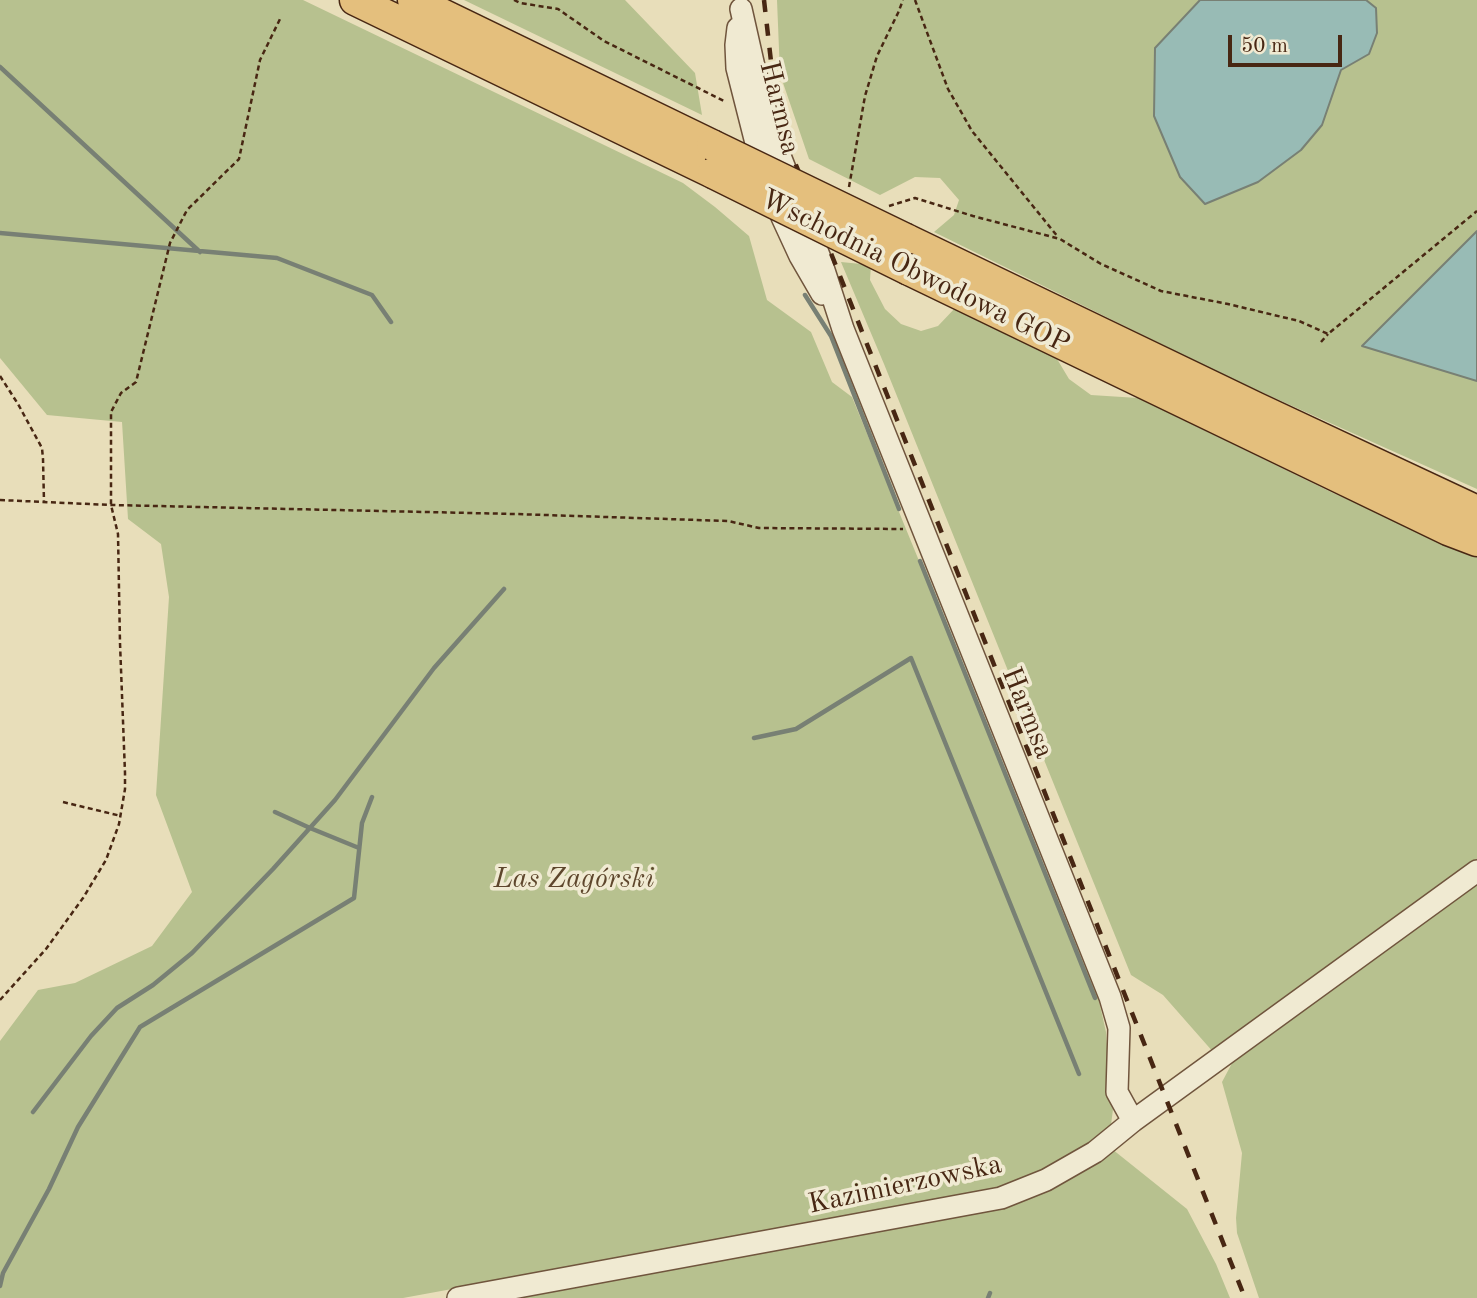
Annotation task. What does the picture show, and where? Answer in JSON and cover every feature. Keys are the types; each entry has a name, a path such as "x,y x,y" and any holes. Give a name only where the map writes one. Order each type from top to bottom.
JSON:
{"highway":[{"name":"Wschodnia Obwodowa GOP","path":"355,0 713,159 906,239 1477,511"},
{"name":"Wschodnia Obwodowa GOP","path":"413,0 713,159 909,270 1448,530 1477,541"}],"street":[{"name":"Harmsa","path":"741,4 736,45 737,68 758,151 782,217 800,256 843,328"},
{"name":"Harmsa","path":"741,4 773,138 820,258 843,328 1110,997 1119,1028 1117,1092 1133,1121"},
{"name":"Kazimierzowska","path":"458,1298 1002,1198 1046,1180 1095,1152 1133,1121 1477,871"}],"path":[{"path":"514,0 558,9 604,41 748,113"},
{"path":"850,186 869,82 877,56 903,0"},
{"path":"915,0 948,89 972,131 1059,239"},
{"path":"0,1000 46,948 83,898 114,841 121,816 125,774 118,534 111,505 111,412 121,393 136,382 170,243 187,210 239,159 260,60 281,17"},
{"path":"887,207 915,198 1059,239 1101,264 1161,291 1299,321 1328,334"},
{"path":"1321,342 1477,211"},
{"path":"0,376 41,448 44,502"},
{"path":"0,500 728,521 759,528 924,529"},
{"path":"63,802 121,816"}],"green space":[{"name":"Las Zagórski","path":"0,0 303,0 683,183 749,236 767,300 811,332 832,382 852,397 1099,1001 1106,1032 1106,1088 1113,1109 1111,1125 1100,1137 1059,1165 997,1189 403,1298 0,1298 0,1041 38,990 75,983 152,946 192,892 156,795 169,597 161,544 128,519 122,422 47,415 0,358"},
{"path":"464,0 625,0 695,73 702,115"},
{"path":"777,0 1200,0 1155,48 1154,116 1180,177 1301,150 1321,125 1341,70 1369,54 1376,8 1366,0 1477,0 1477,231 1363,346 1477,381 1477,489 1230,378 934,232 954,215 959,200 940,178 915,177 880,195 809,159 780,74"},
{"path":"841,262 871,265 870,280 885,309 901,324 921,331 938,326 957,306 1057,359 1069,379 1091,395 1138,398 1333,493 1477,557 1477,861 1214,1053 1163,995 1131,975"},
{"path":"1477,881 1477,1298 1259,1298 1237,1233 1242,1153 1222,1082 1233,1061"},
{"path":"1112,1149 1187,1209 1216,1264 1230,1298 509,1298 912,1224"}],"water":[{"path":"1200,0 1366,0 1376,8 1377,33 1369,54 1341,70 1322,125 1301,150 1258,182 1205,204 1180,177 1154,116 1155,48"},
{"path":"1477,231 1477,381 1362,346"}],"waterway":[{"path":"0,67 200,252"},
{"path":"0,233 277,258 372,295 391,322"},
{"path":"805,295 831,336 899,509"},
{"path":"920,561 1095,998"},
{"path":"33,1112 91,1036 117,1008 153,985 192,953 273,869 335,800 434,668 504,589"},
{"path":"754,738 796,729 911,658 1079,1074"},
{"path":"0,1286 3,1273 49,1189 78,1127 140,1027 354,898 362,823 372,797"},
{"path":"275,812 359,848"},
{"path":"988,1298 990,1293"}],"railway":[{"path":"764,0 773,79 796,165 1245,1298"}]}
